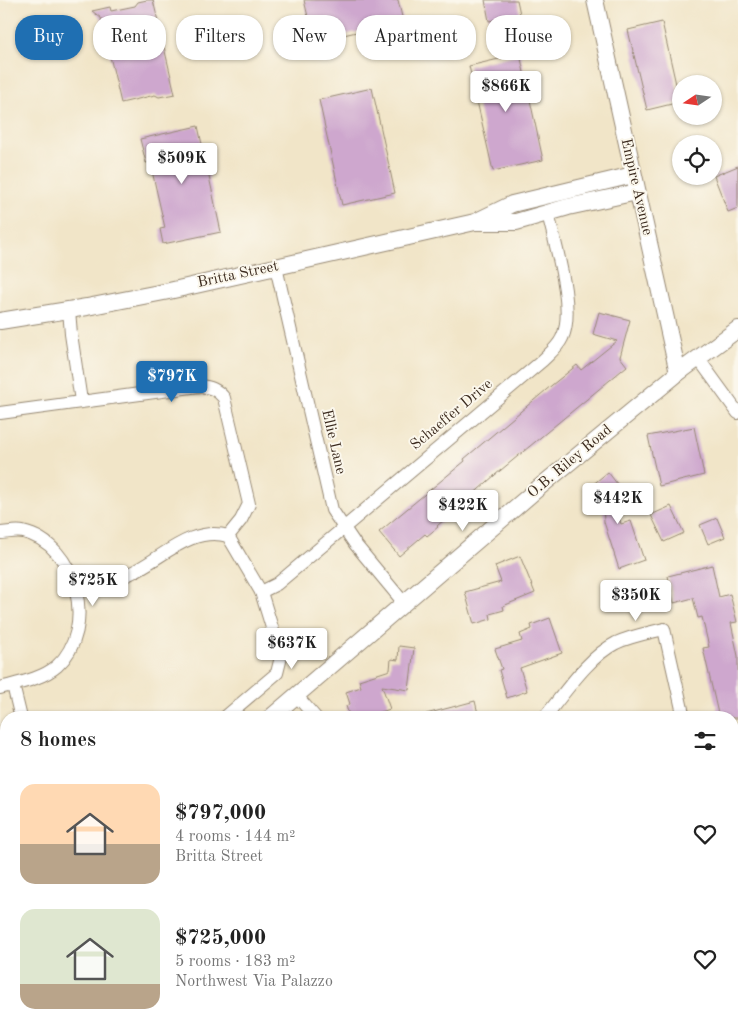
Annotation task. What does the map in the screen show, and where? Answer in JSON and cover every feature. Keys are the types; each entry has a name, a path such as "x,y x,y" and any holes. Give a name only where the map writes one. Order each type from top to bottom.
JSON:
{"street":[{"name":"Empire Avenue","path":"595,0 678,374"},
{"name":"Britta Street","path":"475,222 512,204 633,175"},
{"name":"Britta Street","path":"0,321 161,293 475,222 516,222 568,207 637,192"},
{"name":"Schaeffer Drive","path":"261,592 277,584 344,528 542,361 562,339 568,322 567,302 548,214"},
{"name":"Ellie Lane","path":"276,267 332,510 355,544 404,603"},
{"path":"69,310 80,401"},
{"name":"O.B. Riley Road","path":"278,711 536,490 698,358 738,329"},
{"path":"698,358 738,413"},
{"path":"0,412 199,386 209,387 218,391 224,398 248,504 241,520 228,536"},
{"path":"0,533 21,531 36,536 48,544 57,553 70,575 76,591 79,611 76,631 69,652 56,666 40,676 6,686 18,711"},
{"path":"76,591 130,574 192,538 209,533 228,536 261,592 281,657 277,673 232,711"},
{"path":"550,711 588,666 603,653 622,641 664,629 682,711"},
{"path":"296,696 310,711"}],"building":[{"path":"153,0 157,15 97,15 92,11 110,7 111,11 135,6 138,2"},
{"path":"304,0 398,0 402,15 356,15 356,32 346,34 346,15 308,15"},
{"path":"485,0 517,0 520,14 488,15"},
{"path":"662,22 674,75 672,75 672,104 647,110 628,30"},
{"path":"166,56 175,94 159,97 155,95 121,103 111,60 166,60"},
{"path":"494,60 521,60 543,160 493,171 469,66"},
{"path":"372,88 395,193 342,205 319,100"},
{"path":"198,126 221,232 163,244 160,229 165,228 150,162 146,163 140,139"},
{"path":"738,166 738,208 728,212 718,185 722,185 722,173"},
{"path":"599,312 630,320 620,357 627,366 495,475 438,527 427,536 425,534 399,556 379,532 465,461 464,459 552,385 577,365 581,370 617,341 593,334"},
{"path":"694,427 704,475 659,486 648,436"},
{"path":"608,472 621,489 616,492 617,511 621,524 631,521 644,560 619,569 604,522 603,501 591,486"},
{"path":"671,506 684,533 664,542 651,515"},
{"path":"717,518 725,537 708,544 700,525"},
{"path":"520,556 535,593 503,606 504,610 490,614 491,619 474,624 465,592 501,582 495,566"},
{"path":"712,565 719,597 730,594 737,622 731,623 738,656 738,711 717,711 703,648 709,647 702,617 698,618 693,598 674,603 668,576"},
{"path":"550,618 562,653 520,668 527,691 507,698 499,670 502,669 495,649 522,641 520,634 532,629 531,625"},
{"path":"399,646 414,648 409,690 382,686 390,709 384,711 348,711 346,706 350,704 346,692 361,687 359,680 390,670 391,659 398,660"},
{"path":"475,701 477,711 437,711"}]}
